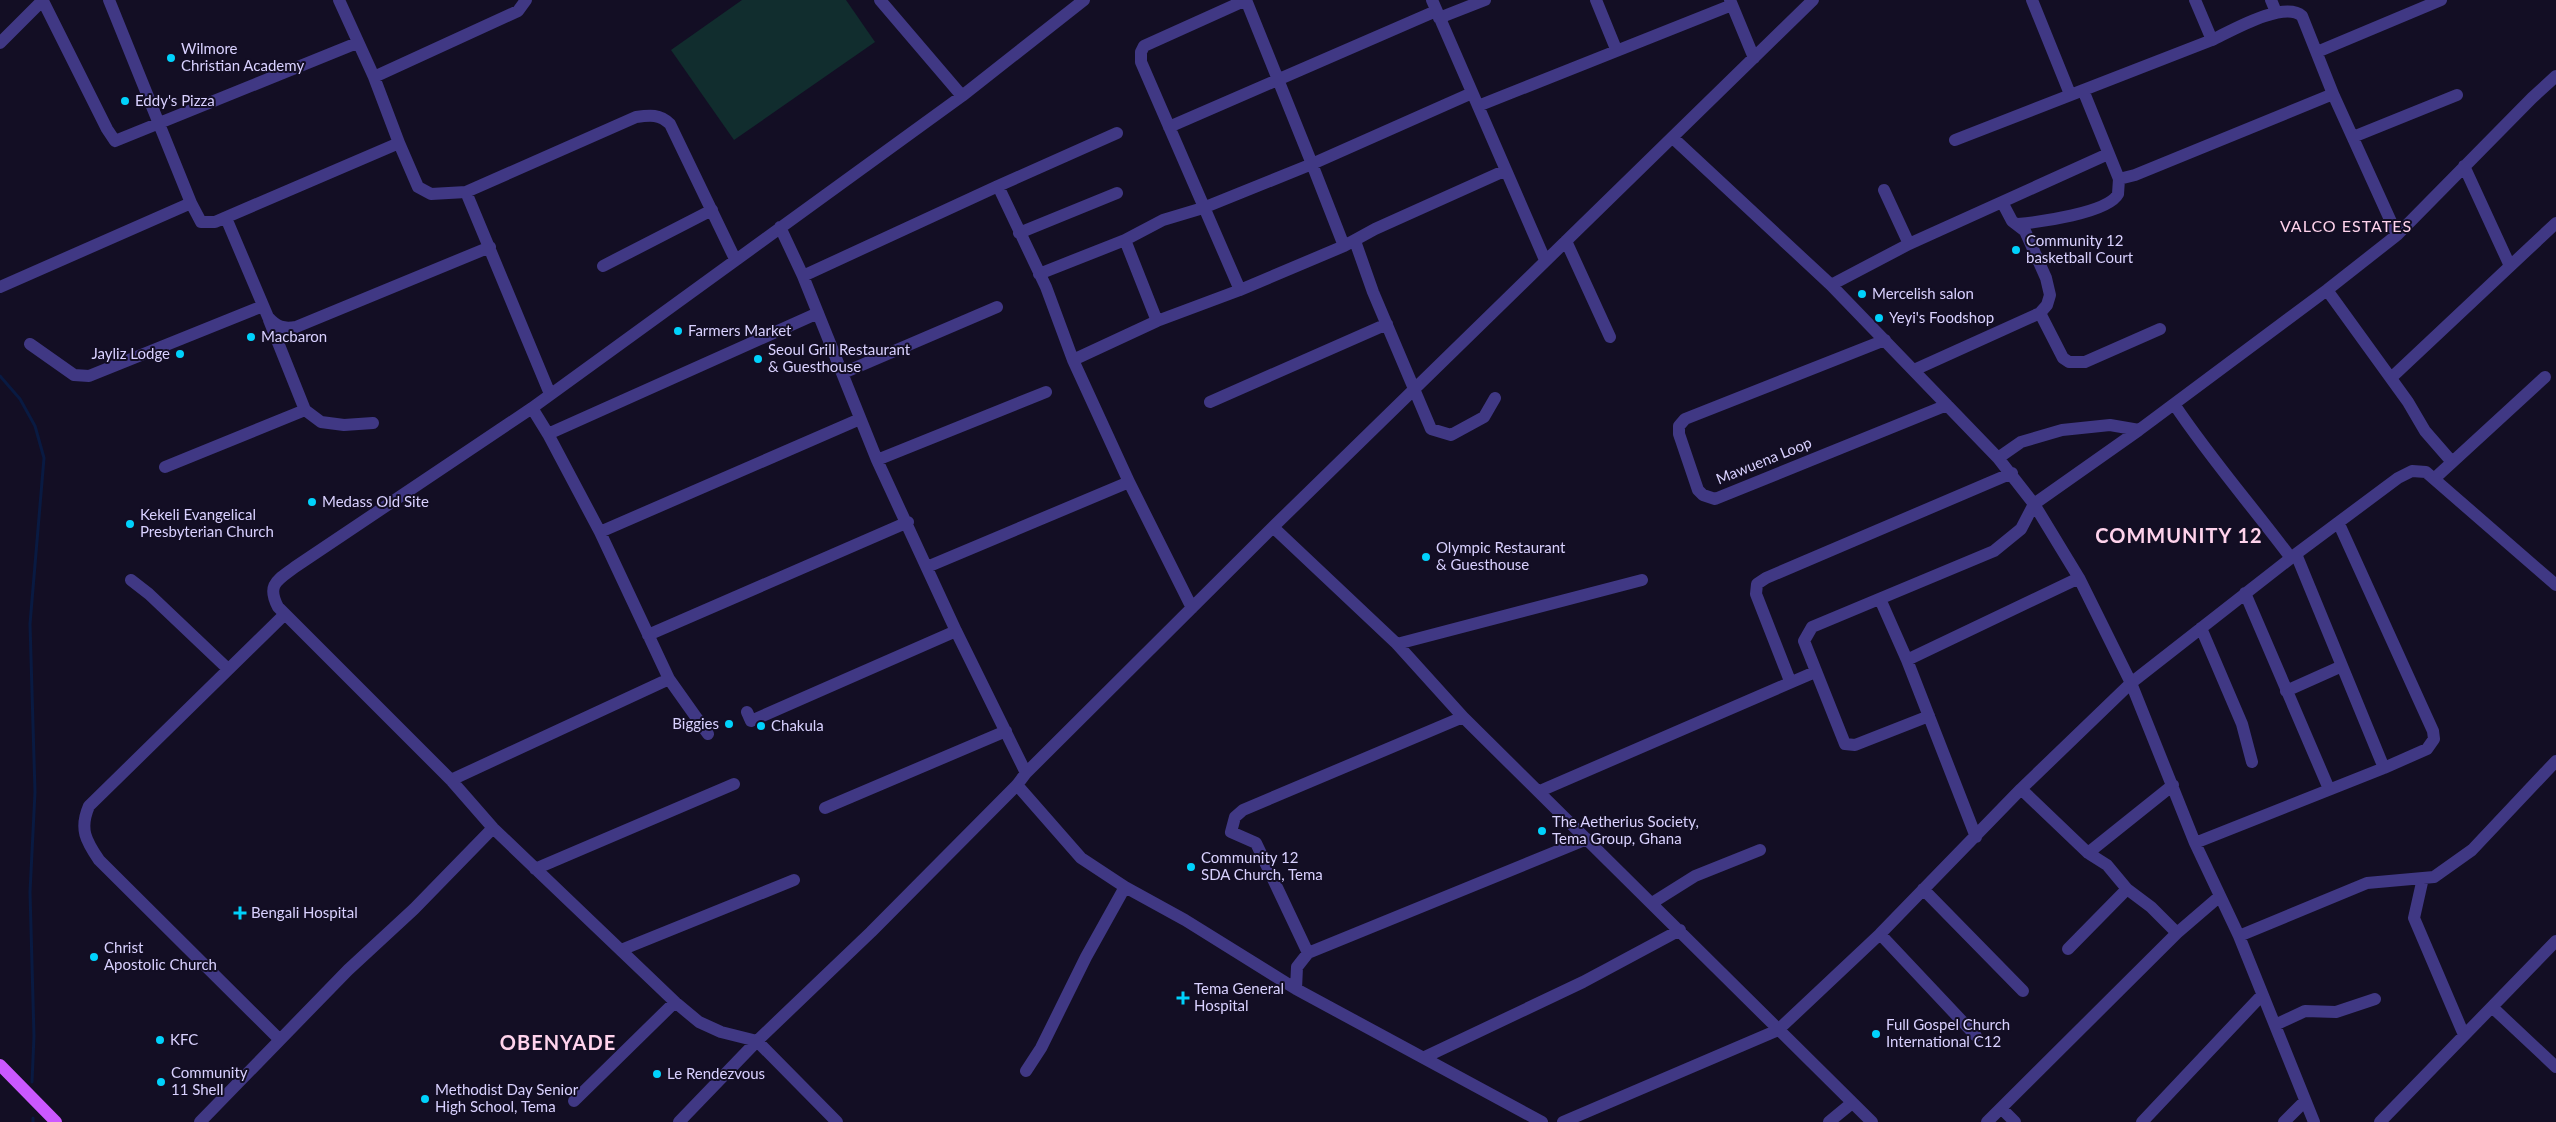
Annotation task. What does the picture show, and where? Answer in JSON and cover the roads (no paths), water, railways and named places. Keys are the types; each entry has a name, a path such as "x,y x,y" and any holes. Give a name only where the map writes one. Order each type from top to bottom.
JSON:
{"main road":[{"path":"0,1065 56,1122"}],"street":[{"path":"0,43 43,0 115,142 357,43"},
{"path":"109,0 190,203 201,222 215,222 226,218 398,143"},
{"path":"339,0 357,43 374,76 398,143 418,187 431,194 466,192 636,117 654,115 663,117 670,124 736,259"},
{"path":"374,76 518,10 526,0"},
{"path":"880,0 962,96"},
{"path":"836,1122 757,1040 721,1032 699,1022 675,1002 492,828 451,780 278,607 272,593 275,583 281,578 532,408 962,96 1084,0"},
{"path":"1240,290 1141,62 1141,52 1144,46 1246,0 1312,164 1387,324 1431,429 1452,435 1484,417 1495,398"},
{"path":"1169,127 1278,81 1436,10 1485,0"},
{"path":"1596,0 1616,49"},
{"path":"679,1122 757,1040 876,926 1017,785 1026,773 1273,527 1813,0"},
{"path":"2032,0 2070,94"},
{"path":"2195,0 2212,40"},
{"path":"2317,52 2441,0"},
{"path":"1478,106 1731,2 1754,58"},
{"path":"1955,140 2212,40 2274,6 2290,10 2302,16 2333,94 2397,235"},
{"path":"1436,10 1504,171 1545,260"},
{"path":"1929,716 1855,745 1845,744 1804,641 1812,627 1994,551 2021,529 2034,504 2139,430 2327,290 2397,235 2556,76"},
{"path":"2018,224 2070,217 2110,202 2118,194 2118,179 2083,90"},
{"path":"1039,274 1124,240 1163,220 1203,208 1312,164 1472,93"},
{"path":"2118,179 2135,175 2333,94"},
{"path":"2353,137 2457,95"},
{"path":"804,276 1117,133"},
{"path":"1673,138 1831,285 2012,473 2034,504 2079,578 2131,682 2196,843 2239,936 2314,1122"},
{"path":"1831,285 1909,244 2108,154"},
{"path":"2464,166 2510,266"},
{"path":"1073,360 1157,320 1240,290 1350,243 1375,229 1504,171"},
{"path":"998,186 1039,274 1073,360 1129,482 1192,608"},
{"path":"1884,190 1909,244"},
{"path":"466,192 550,394"},
{"path":"1020,233 1117,193"},
{"path":"1914,370 2040,313 2047,305 2050,295 2046,278 2031,241 2018,224 2012,220 2002,202"},
{"path":"0,287 190,203"},
{"path":"603,266 712,210"},
{"path":"226,218 304,410 320,422 344,425 373,423"},
{"path":"2391,378 2556,223"},
{"path":"780,227 804,276 877,460 908,522 956,631 1026,773"},
{"path":"1124,240 1157,320"},
{"path":"1566,241 1610,337"},
{"path":"265,312 276,326 284,328 296,327 490,247"},
{"path":"2327,290 2408,402 2425,431 2452,462"},
{"path":"843,373 997,306"},
{"path":"30,344 74,375 90,376 265,312"},
{"path":"548,434 818,312"},
{"path":"2040,313 2063,358 2076,363 2085,362 2160,329"},
{"path":"1210,402 1387,324"},
{"name":"Mawuena Loop","path":"1885,340 1685,419 1679,426 1679,434 1698,490 1703,495 1715,498 1947,406"},
{"path":"2435,478 2545,377"},
{"path":"877,460 1046,392"},
{"path":"2174,404 2202,446 2294,556 2384,768"},
{"path":"532,408 548,434 600,532 670,679 708,734"},
{"path":"165,467 304,410"},
{"path":"600,532 860,418"},
{"path":"1998,458 2021,442 2062,430 2110,425 2139,430"},
{"path":"1562,1122 1778,1030 1880,934 2021,789 2131,682 2245,593 2398,478 2412,471 2426,472 2435,478 2556,586"},
{"path":"1790,681 1756,594 1757,584 1766,578 2012,473"},
{"path":"927,567 1129,482"},
{"path":"648,635 908,522"},
{"path":"2196,843 2329,788 2384,768 2427,749 2434,739 2433,731 2339,524"},
{"path":"1273,527 1397,644 1464,717 1872,1122"},
{"path":"1907,660 2079,578"},
{"path":"131,580 149,594 228,669"},
{"path":"1397,644 1642,580"},
{"path":"2245,593 2329,788"},
{"path":"1880,599 1907,660 1976,836"},
{"path":"279,1039 99,860 85,834 83,820 89,806 285,614"},
{"path":"2201,628 2242,724 2252,762"},
{"path":"747,712 751,721 956,631"},
{"path":"2286,690 2342,666"},
{"path":"1540,791 1790,681 1815,672"},
{"path":"451,780 670,679"},
{"path":"1308,953 1256,843 1231,832 1235,817 1243,810 1464,717"},
{"path":"826,808 1006,731"},
{"path":"2239,936 2367,883 2423,878 2441,873 2472,850 2556,761"},
{"path":"535,869 734,784"},
{"path":"1017,785 1081,858 1125,888 1185,920 1296,989 1425,1056 1542,1122"},
{"path":"2088,853 2174,785"},
{"path":"2021,789 2088,853 2107,865 2128,889 2151,907 2177,933"},
{"path":"200,1122 279,1039 348,970 414,909 492,828"},
{"path":"1296,989 1297,967 1308,953 1587,839"},
{"path":"1652,903 1694,876 1760,850"},
{"path":"2423,878 2414,918 2464,1035"},
{"path":"621,950 794,880"},
{"path":"1026,1071 1041,1048 1086,957 1125,888"},
{"path":"1923,889 2024,992"},
{"path":"2068,949 2128,889"},
{"path":"1988,1122 2177,933 2220,896"},
{"path":"1425,1056 1583,982 1680,930"},
{"path":"1880,934 1976,1036"},
{"path":"2380,1122 2556,941"},
{"path":"2142,1122 2262,995"},
{"path":"2275,1025 2305,1011 2336,1012 2375,998"},
{"path":"574,1101 675,1002"},
{"path":"2492,1007 2556,1067"},
{"path":"2284,1122 2305,1101"},
{"path":"1829,1122 1852,1103"},
{"path":"2001,1108 2015,1122"}],"waterway":[{"path":"0,376 20,399 35,426 44,458 30,624 35,792 30,892 34,1036 32,1082"}],"place":[{"name":"Wilmore Christian Academy","path":"171,58"},
{"name":"Eddy's Pizza","path":"125,101"},
{"name":"Community 12 basketball Court","path":"2016,250"},
{"name":"Mercelish salon","path":"1862,294"},
{"name":"Yeyi's Foodshop","path":"1879,318"},
{"name":"Farmers Market","path":"678,331"},
{"name":"Macbaron","path":"251,337"},
{"name":"Jayliz Lodge","path":"180,354"},
{"name":"Seoul Grill Restaurant & Guesthouse","path":"758,359"},
{"name":"Medass Old Site","path":"312,502"},
{"name":"Kekeli Evangelical Presbyterian Church","path":"130,524"},
{"name":"Olympic Restaurant & Guesthouse","path":"1426,557"},
{"name":"Biggies","path":"729,724"},
{"name":"Chakula","path":"761,726"},
{"name":"The Aetherius Society, Tema Group, Ghana","path":"1542,831"},
{"name":"Community 12 SDA Church, Tema","path":"1191,867"},
{"name":"Bengali Hospital","path":"240,913"},
{"name":"Christ Apostolic Church","path":"94,957"},
{"name":"Tema General Hospital","path":"1183,998"},
{"name":"Full Gospel Church International C12","path":"1876,1034"},
{"name":"KFC","path":"160,1040"},
{"name":"Le Rendezvous","path":"657,1074"},
{"name":"Community 11 Shell","path":"161,1082"},
{"name":"Methodist Day Senior High School, Tema","path":"425,1099"}],"district":[{"name":"VALCO ESTATES","path":"2346,226"},
{"name":"COMMUNITY 12","path":"2179,536"},
{"name":"OBENYADE","path":"558,1043"}]}
